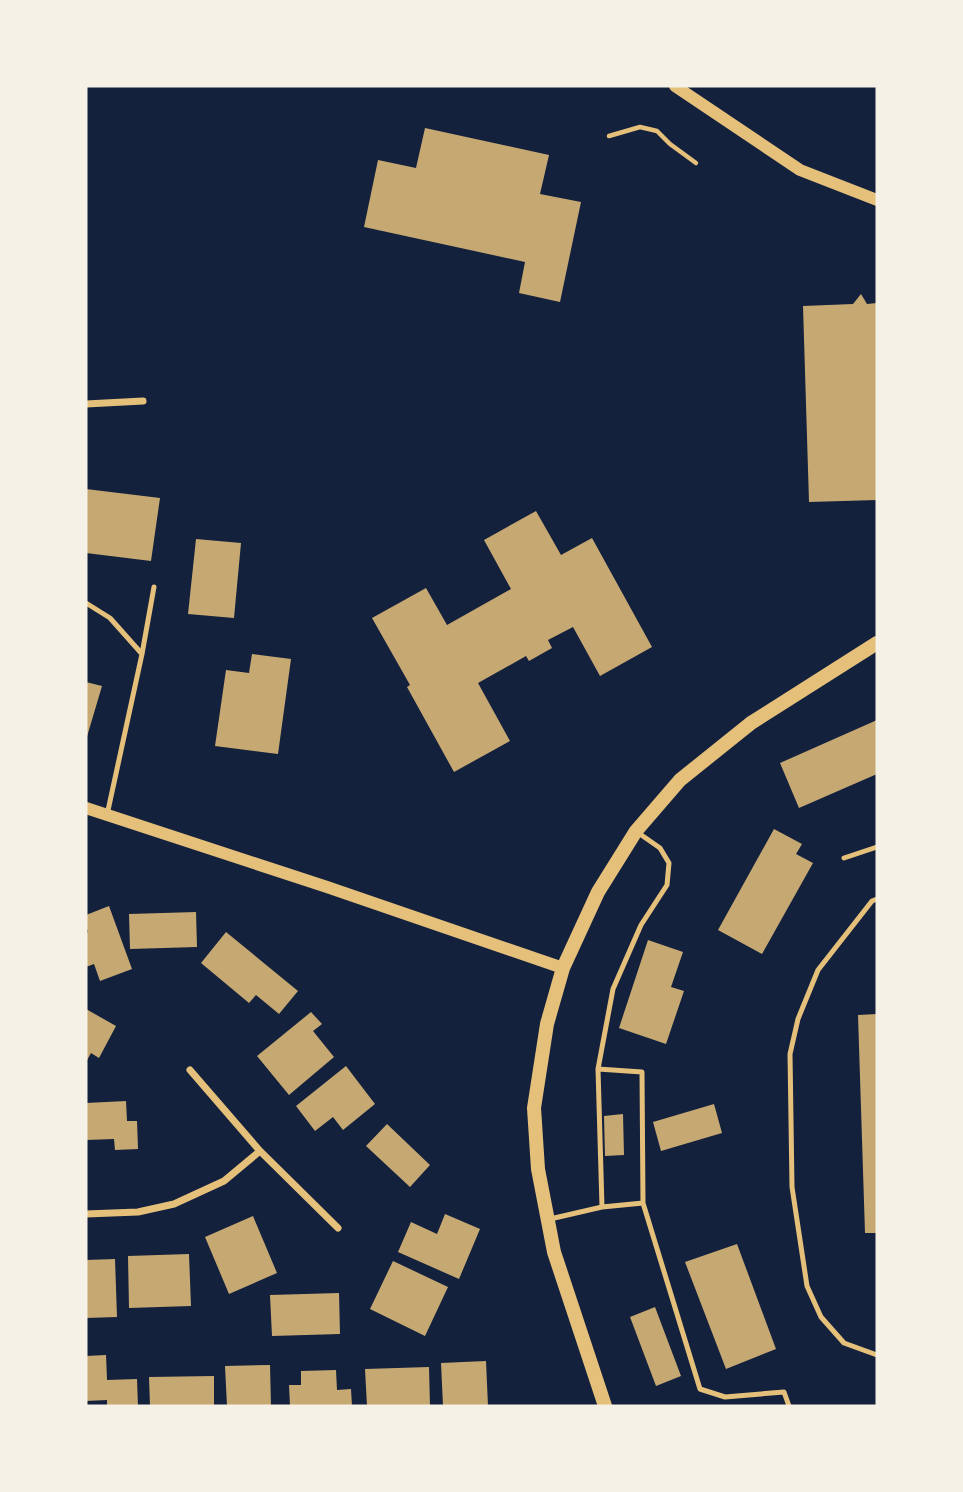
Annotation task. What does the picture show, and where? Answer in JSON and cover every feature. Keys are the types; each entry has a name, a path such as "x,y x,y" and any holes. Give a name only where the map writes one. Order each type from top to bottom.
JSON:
{"main road":[{"path":"605,1406 554,1252 538,1169 534,1108 547,1024 563,968 598,892 636,831 680,780 751,723 877,643"}],"street":[{"path":"675,86 800,170 877,200"},
{"path":"86,404 143,401"},
{"path":"86,808 563,968"},
{"path":"190,1070 260,1151 338,1228"},
{"path":"86,1214 138,1212 174,1204 223,1181 260,1151"}],"lane":[{"path":"107,815 154,587"},
{"path":"86,603 110,618 142,654"},
{"path":"602,1207 598,1069 613,989 641,925 667,885 669,863 660,848 636,831"},
{"path":"844,858 877,847"},
{"path":"877,899 872,901 818,970 798,1019 790,1054 792,1186 807,1286 821,1317 844,1343 877,1355"},
{"path":"598,1069 642,1072 643,1203 700,1389 724,1397 784,1392 789,1406"},
{"path":"548,1220 602,1207 643,1203"}],"path":[{"path":"609,136 640,127 657,131 696,163"}],"building":[{"path":"425,128 549,155 540,194 581,202 560,302 519,293 525,262 364,227 378,160 416,168"},
{"path":"861,294 867,304 877,303 877,500 809,502 803,306 853,304"},
{"path":"86,489 160,498 151,561 86,553"},
{"path":"536,511 561,555 592,538 652,647 600,676 573,627 548,640 552,648 529,661 526,656 478,683 510,741 454,772 372,618 426,588 447,625 511,589 484,540"},
{"path":"196,539 241,543 234,618 188,614"},
{"path":"252,654 291,659 278,754 215,746 226,670 249,673"},
{"path":"86,682 102,686 86,740"},
{"path":"877,720 877,774 799,808 780,763"},
{"path":"774,829 802,844 796,854 813,863 762,954 718,930"},
{"path":"109,906 132,969 100,981 94,964 86,967 86,915"},
{"path":"196,912 197,947 130,949 129,914"},
{"path":"226,932 298,991 279,1014 256,995 249,1003 201,963"},
{"path":"648,940 683,952 671,987 684,991 666,1044 619,1028"},
{"path":"86,1009 116,1026 99,1058 91,1053 86,1062"},
{"path":"311,1012 322,1024 313,1031 334,1057 289,1095 257,1056"},
{"path":"877,1014 877,1233 865,1233 858,1015"},
{"path":"346,1066 375,1104 343,1130 333,1117 315,1131 296,1106"},
{"path":"126,1101 127,1121 137,1121 138,1149 115,1150 114,1139 86,1140 86,1103"},
{"path":"714,1104 722,1133 661,1151 653,1122"},
{"path":"623,1114 624,1155 605,1156 604,1116"},
{"path":"387,1124 430,1165 410,1187 366,1146"},
{"path":"445,1214 480,1229 459,1279 398,1252 411,1222 437,1234"},
{"path":"253,1216 277,1273 229,1294 205,1237"},
{"path":"737,1244 776,1349 726,1369 685,1262"},
{"path":"189,1254 191,1306 129,1308 128,1256"},
{"path":"115,1259 117,1317 86,1318 86,1260"},
{"path":"393,1261 448,1287 425,1336 370,1309"},
{"path":"339,1293 340,1334 272,1336 270,1295"},
{"path":"655,1307 681,1376 656,1386 630,1317"},
{"path":"106,1355 107,1380 137,1379 138,1406 107,1406 107,1400 86,1401 86,1356"},
{"path":"486,1361 488,1406 443,1406 441,1363"},
{"path":"270,1365 271,1406 227,1406 225,1366"},
{"path":"429,1367 430,1406 367,1406 365,1369"},
{"path":"336,1370 337,1390 351,1389 352,1406 290,1406 289,1385 301,1385 301,1371"},
{"path":"214,1376 214,1406 150,1406 149,1377"}]}
